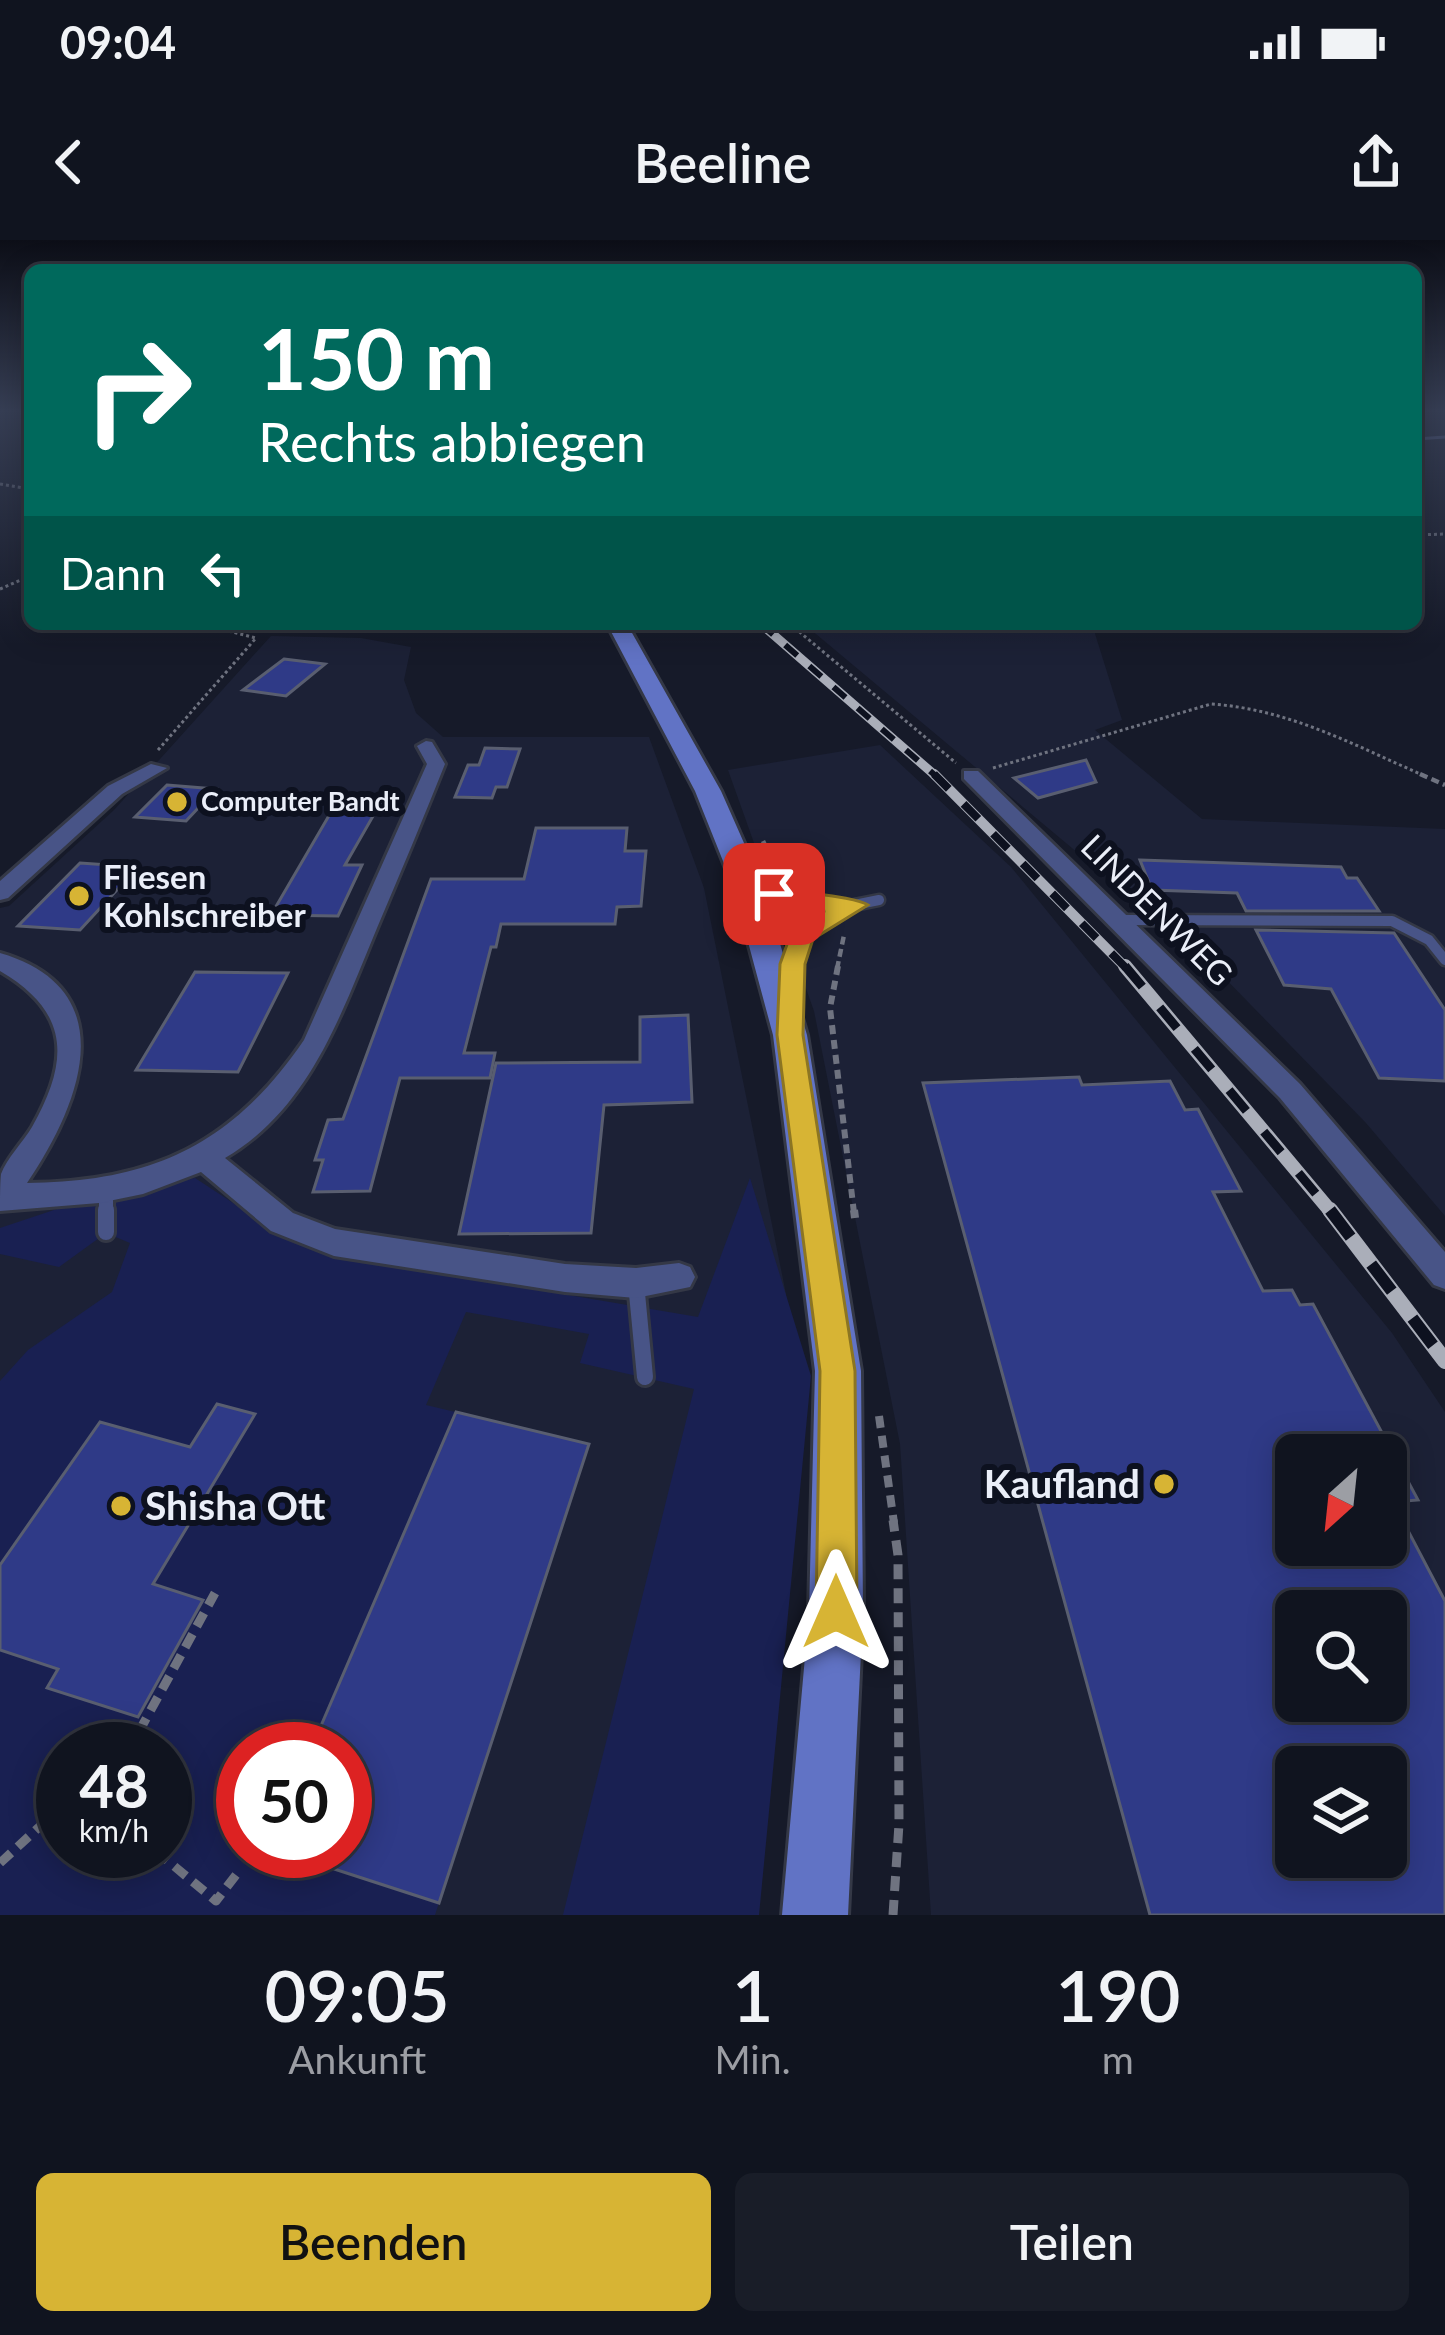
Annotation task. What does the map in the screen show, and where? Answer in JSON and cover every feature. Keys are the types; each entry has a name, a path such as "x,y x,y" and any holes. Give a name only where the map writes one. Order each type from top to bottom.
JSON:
{"main road":[{"path":"620,630 708,791 748,886 790,1035 838,1371 836,1612 815,1915"}],"street":[{"path":"1,1197 68,1198 206,1159 272,1108 292,1086 316,1042 436,764 426,746"},
{"path":"0,893 115,790 158,768"},
{"name":"LINDENWEG","path":"971,775 1290,1091 1445,1276"},
{"path":"0,961 28,972 61,1006 73,1060 58,1112 1,1197"},
{"path":"206,1159 282,1222 334,1242 565,1278 636,1283 679,1277"}],"lane":[{"path":"748,886 800,903 856,905"},
{"path":"760,924 879,900"},
{"path":"790,1035 793,964 802,936 817,923 856,905"},
{"path":"1122,920 1392,921 1419,933 1445,960"},
{"path":"106,1190 106,1232"},
{"path":"636,1283 645,1377"}],"path":[{"path":"158,768 154,754 256,638 224,630"},
{"path":"797,630 971,775 1211,704 1228,704 1273,713 1445,785"},
{"path":"144,1722 215,1593"},
{"path":"0,1863 36,1829"},
{"path":"188,1878 216,1901 234,1878"}],"shaded area":[{"path":"811,630 1094,630 1122,720 1095,730 1202,819 1445,829 1445,1216 1366,1123 1212,965"},
{"path":"271,636 361,638 411,647 404,680 416,713 443,737 649,737 704,888 786,1294 692,1915 0,1915 0,908 9,906 114,810"},
{"path":"880,745 1011,867 1392,1333 1445,1412 1445,1915 931,1915 900,1444 814,1011 728,770"},
{"path":"195,1178 262,1222 375,1262 698,1317 750,1178 811,1376 759,1915 563,1915 694,1389 580,1363 589,1334 466,1312 426,1405 589,1444 435,1915 0,1915 0,1381 28,1350 112,1292 130,1243 106,1233 59,1267 0,1254 0,1228 60,1208"}],"building":[{"path":"284,659 325,664 286,696 243,690"},
{"path":"485,748 520,749 507,787 496,787 492,798 455,797 468,765 479,765"},
{"path":"1086,760 1096,782 1038,798 1014,778"},
{"name":"Computer Bandt","path":"167,785 216,789 186,821 135,817"},
{"path":"341,795 384,797 345,865 362,865 338,916 271,915"},
{"path":"536,828 627,828 625,851 646,851 641,906 617,907 615,924 501,924 464,1053 495,1053 490,1078 400,1078 370,1191 313,1192 323,1160 315,1160 328,1120 343,1119 431,879 524,879"},
{"path":"1140,860 1341,867 1347,878 1357,878 1379,911 1246,911 1237,893 1152,890"},
{"name":"Fliesen Kohlschreiber","path":"80,863 138,867 80,930 18,926"},
{"path":"1256,930 1394,933 1445,1010 1445,1081 1379,1078 1331,989 1284,985"},
{"path":"195,972 288,973 238,1072 136,1070"},
{"path":"688,1015 692,1102 604,1105 591,1233 459,1234 496,1063 640,1062 640,1017"},
{"name":"Kaufland","path":"1079,1077 1082,1085 1170,1081 1185,1110 1198,1109 1241,1191 1213,1192 1263,1291 1292,1290 1300,1305 1313,1304 1383,1434 1275,1434 1275,1566 1407,1566 1407,1529 1445,1601 1445,1915 1150,1915 923,1083"},
{"name":"Shisha Ott","path":"217,1404 255,1414 153,1584 203,1600 138,1717 47,1688 58,1669 0,1650 0,1565 100,1422 190,1447"},
{"path":"456,1412 589,1444 439,1903 362,1878 372,1878 372,1722 323,1722"},
{"name":"Kaufland","path":"1407,1479 1418,1500 1407,1501"}],"railway":[{"path":"768,630 937,777"},
{"path":"937,777 1127,969"},
{"path":"1125,966 1332,1213"},
{"path":"1330,1210 1445,1361"}],"place":[{"name":"Computer Bandt","path":"177,802"},
{"name":"Fliesen Kohlschreiber","path":"79,896"},
{"name":"Kaufland","path":"1164,1484"},
{"name":"Shisha Ott","path":"121,1506"}],"route":[{"path":"774,894 800,903 856,905 817,923 802,936 793,964 790,1035 838,1371 836,1612"}]}
